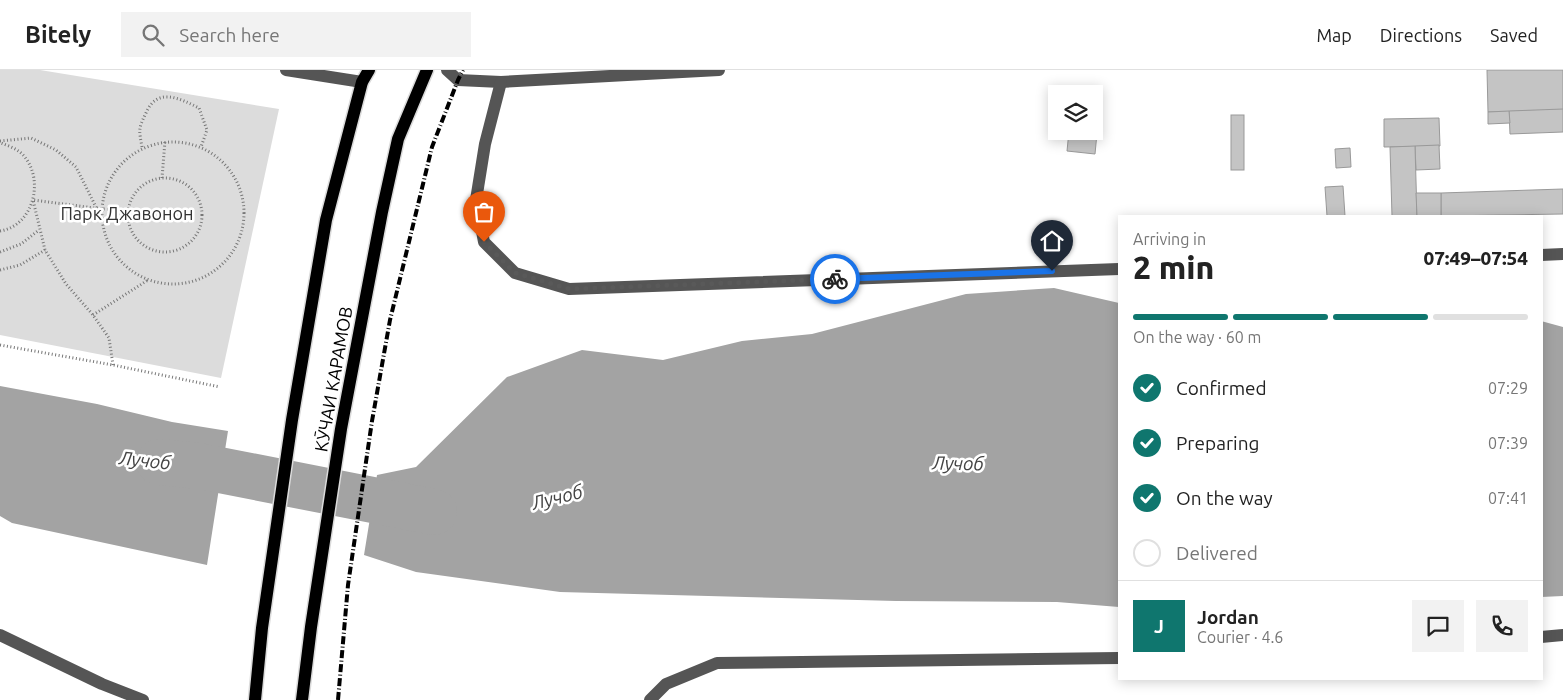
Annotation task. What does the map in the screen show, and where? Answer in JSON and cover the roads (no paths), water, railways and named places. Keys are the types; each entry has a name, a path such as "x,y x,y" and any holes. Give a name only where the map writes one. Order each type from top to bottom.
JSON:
{"main road":[{"name":"КӮЧАИ КАРАМОВ","path":"255,700 262,628 292,420 326,220 362,82 369,70"},
{"name":"КӮЧАИ КАРАМОВ","path":"302,700 341,428 380,221 398,139 427,70"}],"street":[{"path":"286,70 362,82"},
{"path":"447,70 458,80 501,82 651,72 719,70"},
{"path":"501,82 485,144 476,200 484,242 515,273 524,276 570,289 1118,269"},
{"path":"1543,255 1563,254"},
{"path":"0,635 102,684 143,700"},
{"path":"1543,636 1563,635"},
{"path":"650,700 666,684 717,663 1118,658"}],"water":[{"path":"1054,288 1118,303 1118,607 1057,602 896,601 560,592 416,572 364,555 377,475 416,467 507,377 582,350 663,360 742,341 812,334 966,294"},
{"path":"1543,322 1563,327 1563,596 1543,597"},
{"path":"0,386 97,404 172,422 228,431 207,565 12,523 0,516"}],"waterway":[{"name":"Лучоб","path":"159,462 199,466 434,512"}],"railway":[{"path":"338,700 348,585 372,421 390,320 432,147 463,70"}],"park label":[{"name":"Парк Джавонон","path":"127,213"}]}
